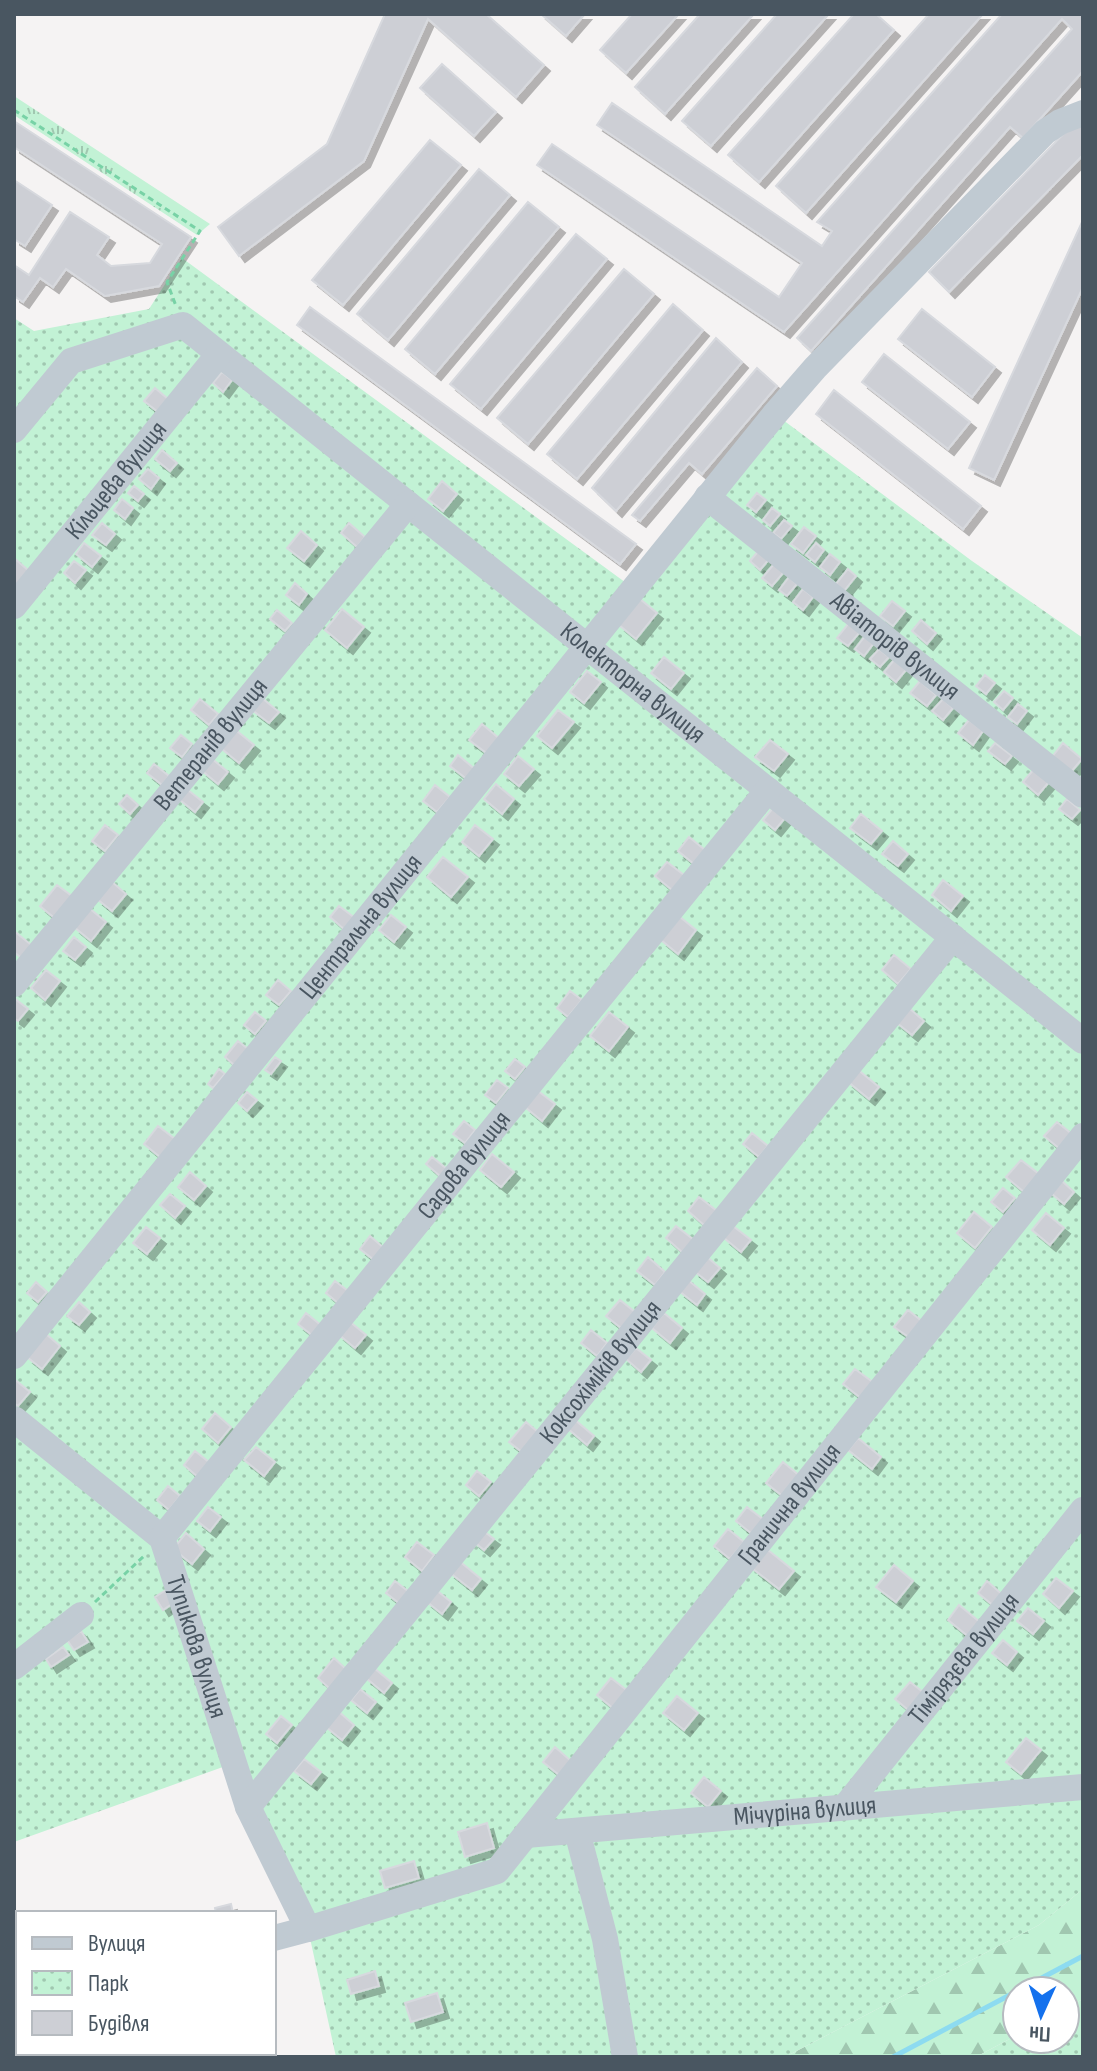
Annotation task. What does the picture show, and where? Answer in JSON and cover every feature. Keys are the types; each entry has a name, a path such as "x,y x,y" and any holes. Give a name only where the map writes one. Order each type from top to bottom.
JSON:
{"street":[{"name":"Центральна вулиця","path":"14,1356 707,497 815,368 1045,132 1083,113"},
{"name":"Колекторна вулиця","path":"14,430 71,361 183,325 1083,1041"},
{"name":"Кільцева вулиця","path":"14,606 219,354"},
{"name":"Авіаторів вулиця","path":"707,497 1083,795"},
{"name":"Ветеранів вулиця","path":"14,984 408,504"},
{"name":"Садова вулиця","path":"162,1538 768,790"},
{"name":"Коксохіміків вулиця","path":"248,1807 953,937"},
{"name":"Гранична вулиця","path":"308,1929 497,1871 1083,1136"},
{"path":"14,1419 162,1538"},
{"name":"Тімірязєва вулиця","path":"845,1807 1083,1510"},
{"name":"Тупикова вулиця","path":"162,1538 248,1807 308,1929"},
{"path":"14,1667 81,1615"},
{"name":"Мічуріна вулиця","path":"526,1835 1083,1787"},
{"path":"577,1831 605,1939 625,2057"},
{"path":"276,1937 308,1929"}],"path":[{"path":"14,110 200,231 167,282"},
{"path":"81,1615 162,1538"}],"green space":[{"path":"14,96 210,224 197,235 14,115"},
{"path":"182,258 633,588 775,414 972,561 1083,638 1083,1889 1039,1925 785,2057 336,2057 308,1929 234,1763 14,1842 14,318 34,331 149,309"},
{"path":"1083,1889 1083,1999 1081,1975 1001,1975 1001,2044 976,2057 785,2057 1039,1925"},
{"path":"1081,2000 1083,2057 976,2057 1001,2044 1001,2055 1081,2055"}],"building":[{"path":"385,14 486,14 544,65 516,97 428,19 364,161 239,256 218,227 327,144"},
{"path":"541,14 585,14 566,36"},
{"path":"632,14 679,14 626,73 600,50"},
{"path":"700,14 754,14 665,114 635,87"},
{"path":"777,14 829,14 711,146 682,121"},
{"path":"854,14 876,14 894,30 759,182 728,155"},
{"path":"929,14 983,14 806,213 776,186"},
{"path":"1002,14 1083,14 1083,71 1023,138 1010,127 811,351 797,338 1072,29 1062,19 784,332 537,165 552,144 779,297 802,263 597,125 612,103 822,246 832,231 817,222"},
{"path":"442,64 496,112 474,136 420,88"},
{"path":"14,121 191,237 159,286 105,296 66,269 53,287 40,278 23,302 14,296 14,265 29,275 70,212 109,237 97,255 111,266 150,263 162,244 14,147"},
{"path":"1076,121 1083,128 1083,155 949,292 929,272"},
{"path":"430,140 461,165 343,305 312,280"},
{"path":"479,169 510,195 388,340 357,314"},
{"path":"14,180 52,205 25,246 14,239"},
{"path":"528,202 559,227 435,374 405,349"},
{"path":"1083,220 1083,287 994,480 969,468"},
{"path":"576,234 607,259 481,409 450,384"},
{"path":"624,269 654,294 528,444 497,418"},
{"path":"673,304 703,330 577,479 547,454"},
{"path":"310,307 636,544 620,564 297,325"},
{"path":"922,309 995,367 972,397 898,339"},
{"path":"716,338 742,362 616,511 592,488"},
{"path":"884,354 970,422 948,449 862,382"},
{"path":"757,368 777,386 702,474 689,463 640,521 632,515"},
{"path":"222,372 232,380 223,392 213,383"},
{"path":"155,388 168,399 158,412 144,401"},
{"path":"834,390 981,506 963,529 816,414"},
{"path":"162,450 177,463 170,471 155,459"},
{"path":"148,469 159,478 151,489 139,479"},
{"path":"442,481 457,494 443,511 428,499"},
{"path":"134,486 144,494 138,501 128,493"},
{"path":"757,493 766,500 756,512 747,505"},
{"path":"122,499 133,508 125,519 114,510"},
{"path":"772,508 780,514 770,526 763,520"},
{"path":"784,520 792,526 781,539 773,533"},
{"path":"102,523 115,534 106,545 92,535"},
{"path":"349,523 365,537 357,547 341,533"},
{"path":"804,527 816,536 803,553 791,544"},
{"path":"301,531 317,545 304,561 287,548"},
{"path":"84,543 101,556 92,567 76,554"},
{"path":"816,543 824,550 815,562 806,555"},
{"path":"760,549 770,558 760,570 750,561"},
{"path":"830,554 840,562 830,575 820,567"},
{"path":"14,558 29,571 17,586 14,584"},
{"path":"74,561 86,570 75,583 64,573"},
{"path":"774,564 784,572 772,586 762,578"},
{"path":"848,569 856,576 844,591 836,584"},
{"path":"789,577 797,584 787,596 779,590"},
{"path":"295,583 307,594 299,605 286,595"},
{"path":"803,589 813,597 803,610 793,602"},
{"path":"640,599 657,613 636,639 619,625"},
{"path":"892,601 905,611 893,626 880,616"},
{"path":"342,609 364,627 347,648 325,630"},
{"path":"277,610 292,623 285,631 270,619"},
{"path":"921,620 936,633 927,644 912,631"},
{"path":"849,623 860,632 848,646 837,638"},
{"path":"865,636 874,643 864,656 855,649"},
{"path":"879,649 889,657 880,667 870,659"},
{"path":"664,657 684,673 671,689 651,673"},
{"path":"894,660 906,670 896,682 884,672"},
{"path":"587,671 601,682 584,703 570,692"},
{"path":"985,675 995,683 986,694 976,686"},
{"path":"920,681 936,695 927,706 910,693"},
{"path":"1004,691 1013,698 1003,710 994,702"},
{"path":"262,698 279,712 269,723 252,710"},
{"path":"200,699 218,714 209,725 191,710"},
{"path":"943,699 953,708 943,720 932,711"},
{"path":"1018,704 1027,711 1017,724 1008,717"},
{"path":"558,710 574,722 552,748 537,736"},
{"path":"969,720 983,731 973,745 958,733"},
{"path":"482,724 501,740 489,755 469,740"},
{"path":"237,731 254,745 239,763 222,749"},
{"path":"181,735 192,744 182,757 170,748"},
{"path":"770,740 788,754 774,771 755,757"},
{"path":"995,743 1012,756 1005,764 988,751"},
{"path":"1063,743 1082,759 1071,772 1052,757"},
{"path":"458,755 476,770 468,780 450,766"},
{"path":"518,756 534,769 519,786 504,774"},
{"path":"211,758 228,772 218,784 201,770"},
{"path":"154,764 169,776 162,785 147,773"},
{"path":"1034,769 1049,782 1038,795 1023,782"},
{"path":"496,784 514,799 502,814 484,799"},
{"path":"435,785 450,797 437,812 423,801"},
{"path":"188,790 203,802 195,812 180,800"},
{"path":"127,795 138,805 130,814 119,804"},
{"path":"1067,799 1080,810 1072,819 1059,809"},
{"path":"778,802 790,812 775,830 763,820"},
{"path":"861,814 882,831 871,844 850,828"},
{"path":"105,825 118,835 105,851 92,841"},
{"path":"475,825 493,839 479,856 462,842"},
{"path":"689,837 705,850 694,864 678,851"},
{"path":"893,841 908,854 898,866 882,854"},
{"path":"443,857 468,877 451,897 427,877"},
{"path":"667,862 684,875 672,890 655,876"},
{"path":"943,880 963,896 951,911 932,895"},
{"path":"111,881 126,894 112,911 97,899"},
{"path":"57,885 76,899 58,921 40,906"},
{"path":"339,906 355,918 345,930 330,917"},
{"path":"89,908 106,922 91,941 74,927"},
{"path":"391,915 406,927 394,942 379,930"},
{"path":"680,917 696,930 678,954 661,940"},
{"path":"14,931 35,948 24,960 14,952"},
{"path":"74,937 86,947 75,960 63,951"},
{"path":"894,955 911,969 898,984 882,970"},
{"path":"46,970 60,981 45,1000 31,988"},
{"path":"278,980 291,991 279,1005 266,995"},
{"path":"570,991 582,1000 568,1017 557,1008"},
{"path":"14,998 28,1009 18,1021 14,1018"},
{"path":"909,1008 924,1021 912,1035 897,1023"},
{"path":"255,1012 266,1021 255,1034 244,1025"},
{"path":"609,1012 628,1027 609,1051 590,1036"},
{"path":"238,1041 248,1049 235,1066 225,1057"},
{"path":"275,1057 281,1061 271,1074 265,1070"},
{"path":"515,1059 525,1067 515,1079 505,1071"},
{"path":"219,1069 225,1074 213,1088 208,1084"},
{"path":"857,1069 879,1087 869,1099 847,1081"},
{"path":"497,1080 508,1088 496,1103 485,1095"},
{"path":"538,1091 555,1104 542,1121 525,1107"},
{"path":"247,1092 257,1100 247,1111 238,1103"},
{"path":"464,1121 475,1130 465,1143 453,1134"},
{"path":"1057,1122 1072,1134 1060,1149 1044,1136"},
{"path":"158,1126 175,1139 160,1157 144,1144"},
{"path":"752,1133 768,1146 759,1157 743,1144"},
{"path":"492,1154 514,1172 501,1187 480,1170"},
{"path":"432,1157 447,1169 441,1177 426,1164"},
{"path":"1021,1160 1039,1174 1024,1192 1006,1177"},
{"path":"190,1172 206,1186 194,1200 178,1187"},
{"path":"1062,1181 1074,1192 1064,1204 1052,1194"},
{"path":"1003,1188 1015,1198 1003,1212 991,1202"},
{"path":"170,1194 185,1206 175,1218 160,1205"},
{"path":"699,1197 717,1211 705,1226 688,1211"},
{"path":"974,1212 992,1227 975,1248 957,1233"},
{"path":"1046,1213 1064,1228 1050,1245 1032,1230"},
{"path":"676,1226 694,1240 683,1253 666,1238"},
{"path":"733,1226 751,1240 741,1252 724,1238"},
{"path":"146,1227 160,1238 147,1254 133,1243"},
{"path":"370,1236 384,1248 374,1260 360,1249"},
{"path":"706,1256 720,1268 708,1282 694,1271"},
{"path":"648,1257 665,1272 655,1285 637,1271"},
{"path":"688,1280 705,1294 697,1305 679,1291"},
{"path":"335,1281 348,1291 338,1303 326,1293"},
{"path":"36,1282 47,1292 38,1302 27,1293"},
{"path":"620,1300 635,1312 621,1328 606,1316"},
{"path":"79,1302 90,1312 79,1325 67,1316"},
{"path":"908,1310 923,1322 910,1338 894,1327"},
{"path":"306,1313 322,1326 314,1337 298,1324"},
{"path":"664,1313 682,1328 670,1343 652,1328"},
{"path":"349,1321 366,1335 355,1348 338,1334"},
{"path":"591,1330 607,1343 597,1356 581,1343"},
{"path":"46,1334 60,1346 42,1369 27,1357"},
{"path":"636,1348 651,1360 641,1372 626,1359"},
{"path":"855,1369 874,1383 862,1399 843,1384"},
{"path":"14,1379 30,1392 18,1406 14,1403"},
{"path":"215,1413 231,1427 218,1443 202,1429"},
{"path":"574,1419 594,1436 587,1445 567,1428"},
{"path":"526,1422 538,1432 522,1452 509,1442"},
{"path":"858,1438 881,1457 872,1469 848,1450"},
{"path":"256,1447 275,1462 264,1476 244,1460"},
{"path":"195,1451 210,1463 199,1478 184,1465"},
{"path":"783,1462 801,1477 785,1498 766,1483"},
{"path":"477,1471 491,1482 479,1496 466,1485"},
{"path":"168,1486 180,1496 169,1510 157,1500"},
{"path":"208,1507 221,1517 210,1531 197,1521"},
{"path":"747,1507 764,1520 752,1534 736,1521"},
{"path":"728,1529 744,1542 730,1559 714,1546"},
{"path":"482,1530 494,1539 484,1550 473,1541"},
{"path":"186,1533 204,1549 192,1564 173,1549"},
{"path":"417,1542 434,1555 422,1571 405,1557"},
{"path":"768,1550 794,1571 779,1589 753,1569"},
{"path":"458,1560 481,1579 472,1590 449,1572"},
{"path":"894,1565 913,1581 896,1602 876,1587"},
{"path":"1056,1578 1073,1591 1059,1608 1043,1594"},
{"path":"395,1581 409,1592 400,1604 386,1593"},
{"path":"987,1581 1004,1596 995,1607 978,1593"},
{"path":"169,1588 178,1600 163,1610 155,1597"},
{"path":"435,1589 451,1602 442,1614 426,1601"},
{"path":"959,1605 981,1623 969,1637 948,1620"},
{"path":"1028,1608 1044,1621 1033,1634 1017,1621"},
{"path":"81,1631 88,1642 74,1650 67,1640"},
{"path":"1003,1640 1017,1652 1007,1665 992,1653"},
{"path":"63,1647 69,1655 51,1667 46,1659"},
{"path":"334,1658 346,1669 330,1689 318,1678"},
{"path":"374,1668 392,1683 384,1693 366,1678"},
{"path":"611,1678 629,1692 615,1710 597,1695"},
{"path":"910,1682 928,1696 913,1714 895,1699"},
{"path":"360,1689 376,1702 367,1713 351,1700"},
{"path":"677,1696 698,1713 684,1730 663,1713"},
{"path":"338,1711 354,1725 342,1740 326,1727"},
{"path":"281,1716 292,1725 277,1743 266,1734"},
{"path":"1026,1738 1041,1750 1021,1774 1006,1762"},
{"path":"555,1747 571,1761 559,1775 543,1762"},
{"path":"304,1759 321,1772 311,1784 294,1771"},
{"path":"704,1777 721,1791 708,1807 691,1793"},
{"path":"487,1823 494,1848 465,1857 458,1832"},
{"path":"414,1861 419,1878 385,1888 380,1871"},
{"path":"231,1904 233,1911 216,1911 215,1908"},
{"path":"375,1971 379,1986 351,1994 347,1980"},
{"path":"437,1993 443,2012 411,2022 405,2003"}],"waterway":[{"path":"893,2057 1083,1956"}]}
